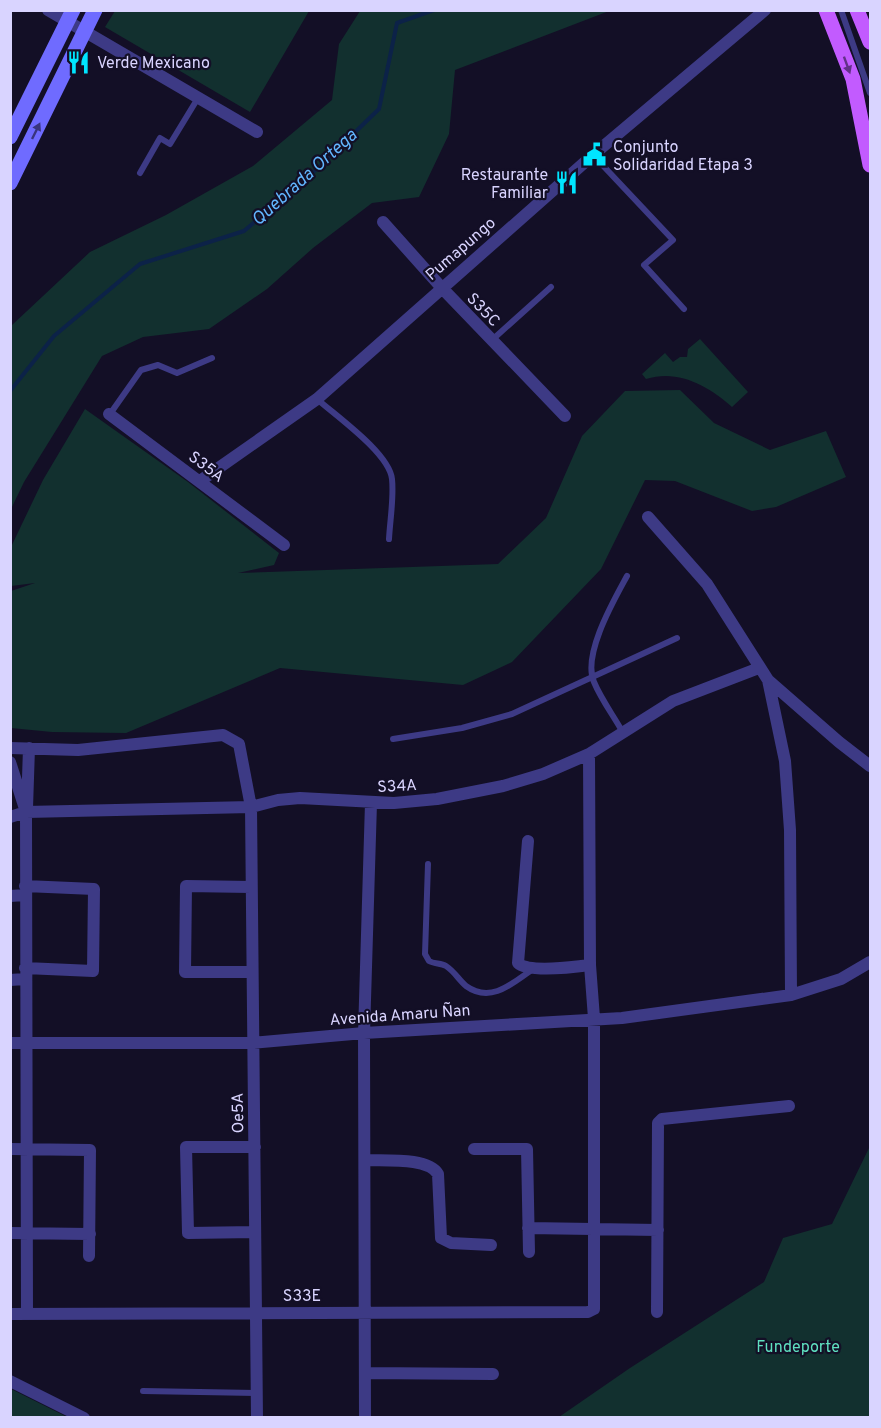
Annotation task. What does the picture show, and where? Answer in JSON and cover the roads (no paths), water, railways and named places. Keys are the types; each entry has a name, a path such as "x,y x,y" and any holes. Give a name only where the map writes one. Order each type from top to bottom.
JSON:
{"main road":[{"path":"10,183 95,10"},
{"path":"826,10 853,79 870,165"},
{"path":"857,10 870,42"},
{"path":"10,137 70,16"}],"street":[{"path":"48,10 70,16 85,31 256,132"},
{"name":"Pumapungo","path":"200,481 317,399 593,155 765,10"},
{"name":"S35C","path":"382,222 565,416"},
{"name":"S35A","path":"109,414 284,545"},
{"path":"648,517 706,584 768,680 870,766"},
{"name":"S34A","path":"10,817 24,806 251,807 278,800 300,798 327,798 371,803 437,799 503,786 543,774 588,754 673,701 759,668"},
{"path":"768,680 785,761 790,853 791,995"},
{"name":"Oe5A","path":"10,748 78,750 223,735 239,744 251,807 257,1418"},
{"path":"27,1314 24,806 29,748"},
{"path":"588,754 590,964 594,1018 593,1230"},
{"path":"10,762 24,806"},
{"path":"365,1418 364,1033 371,803"},
{"path":"528,841 518,963 521,966 533,968 590,964"},
{"path":"251,887 186,886 185,972 252,972"},
{"path":"10,896 25,891 94,889 93,971 25,974 10,980"},
{"name":"Avenida Amaru Ñan","path":"10,1043 252,1043 364,1033 622,1018 791,995 841,979 870,962"},
{"path":"657,1312 658,1123 663,1119 789,1106"},
{"path":"255,1147 186,1147 188,1233 255,1232"},
{"path":"10,1149 90,1150 89,1256"},
{"path":"474,1149 527,1149 529,1252"},
{"path":"366,1160 423,1163 433,1167 438,1174 441,1238 451,1244 491,1245"},
{"path":"528,1228 657,1230"},
{"name":"S33E","path":"10,1314 255,1311 588,1312 594,1309 593,1230"},
{"path":"10,1233 90,1234"},
{"path":"365,1372 493,1374"},
{"path":"10,1381 84,1418"}],"lane":[{"path":"841,10 870,93"},
{"path":"140,172 160,138 170,144 198,98"},
{"path":"593,155 673,240 644,265 684,309"},
{"path":"492,340 551,287"},
{"path":"109,414 141,370 147,366 158,365 177,373 212,358"},
{"path":"317,399 380,455 389,467 392,478 389,539"},
{"path":"622,731 592,680 594,651 602,622 627,576"},
{"path":"393,739 462,728 512,714 592,680 677,639"},
{"path":"428,864 425,954 429,961 448,967 469,988 482,993 495,993 504,989 533,968"},
{"path":"143,1391 257,1394"}],"waterway":[{"name":"Quebrada Ortega","path":"10,391 54,336 140,264 244,231 318,168 379,109 397,23 434,10"}],"place":[{"name":"Verde Mexicano","path":"79,62"},
{"name":"Conjunto Solidaridad Etapa 3","path":"595,155"},
{"name":"Restaurante Familiar","path":"566,183"}],"park label":[{"name":"Fundeporte","path":"798,1346"}]}
